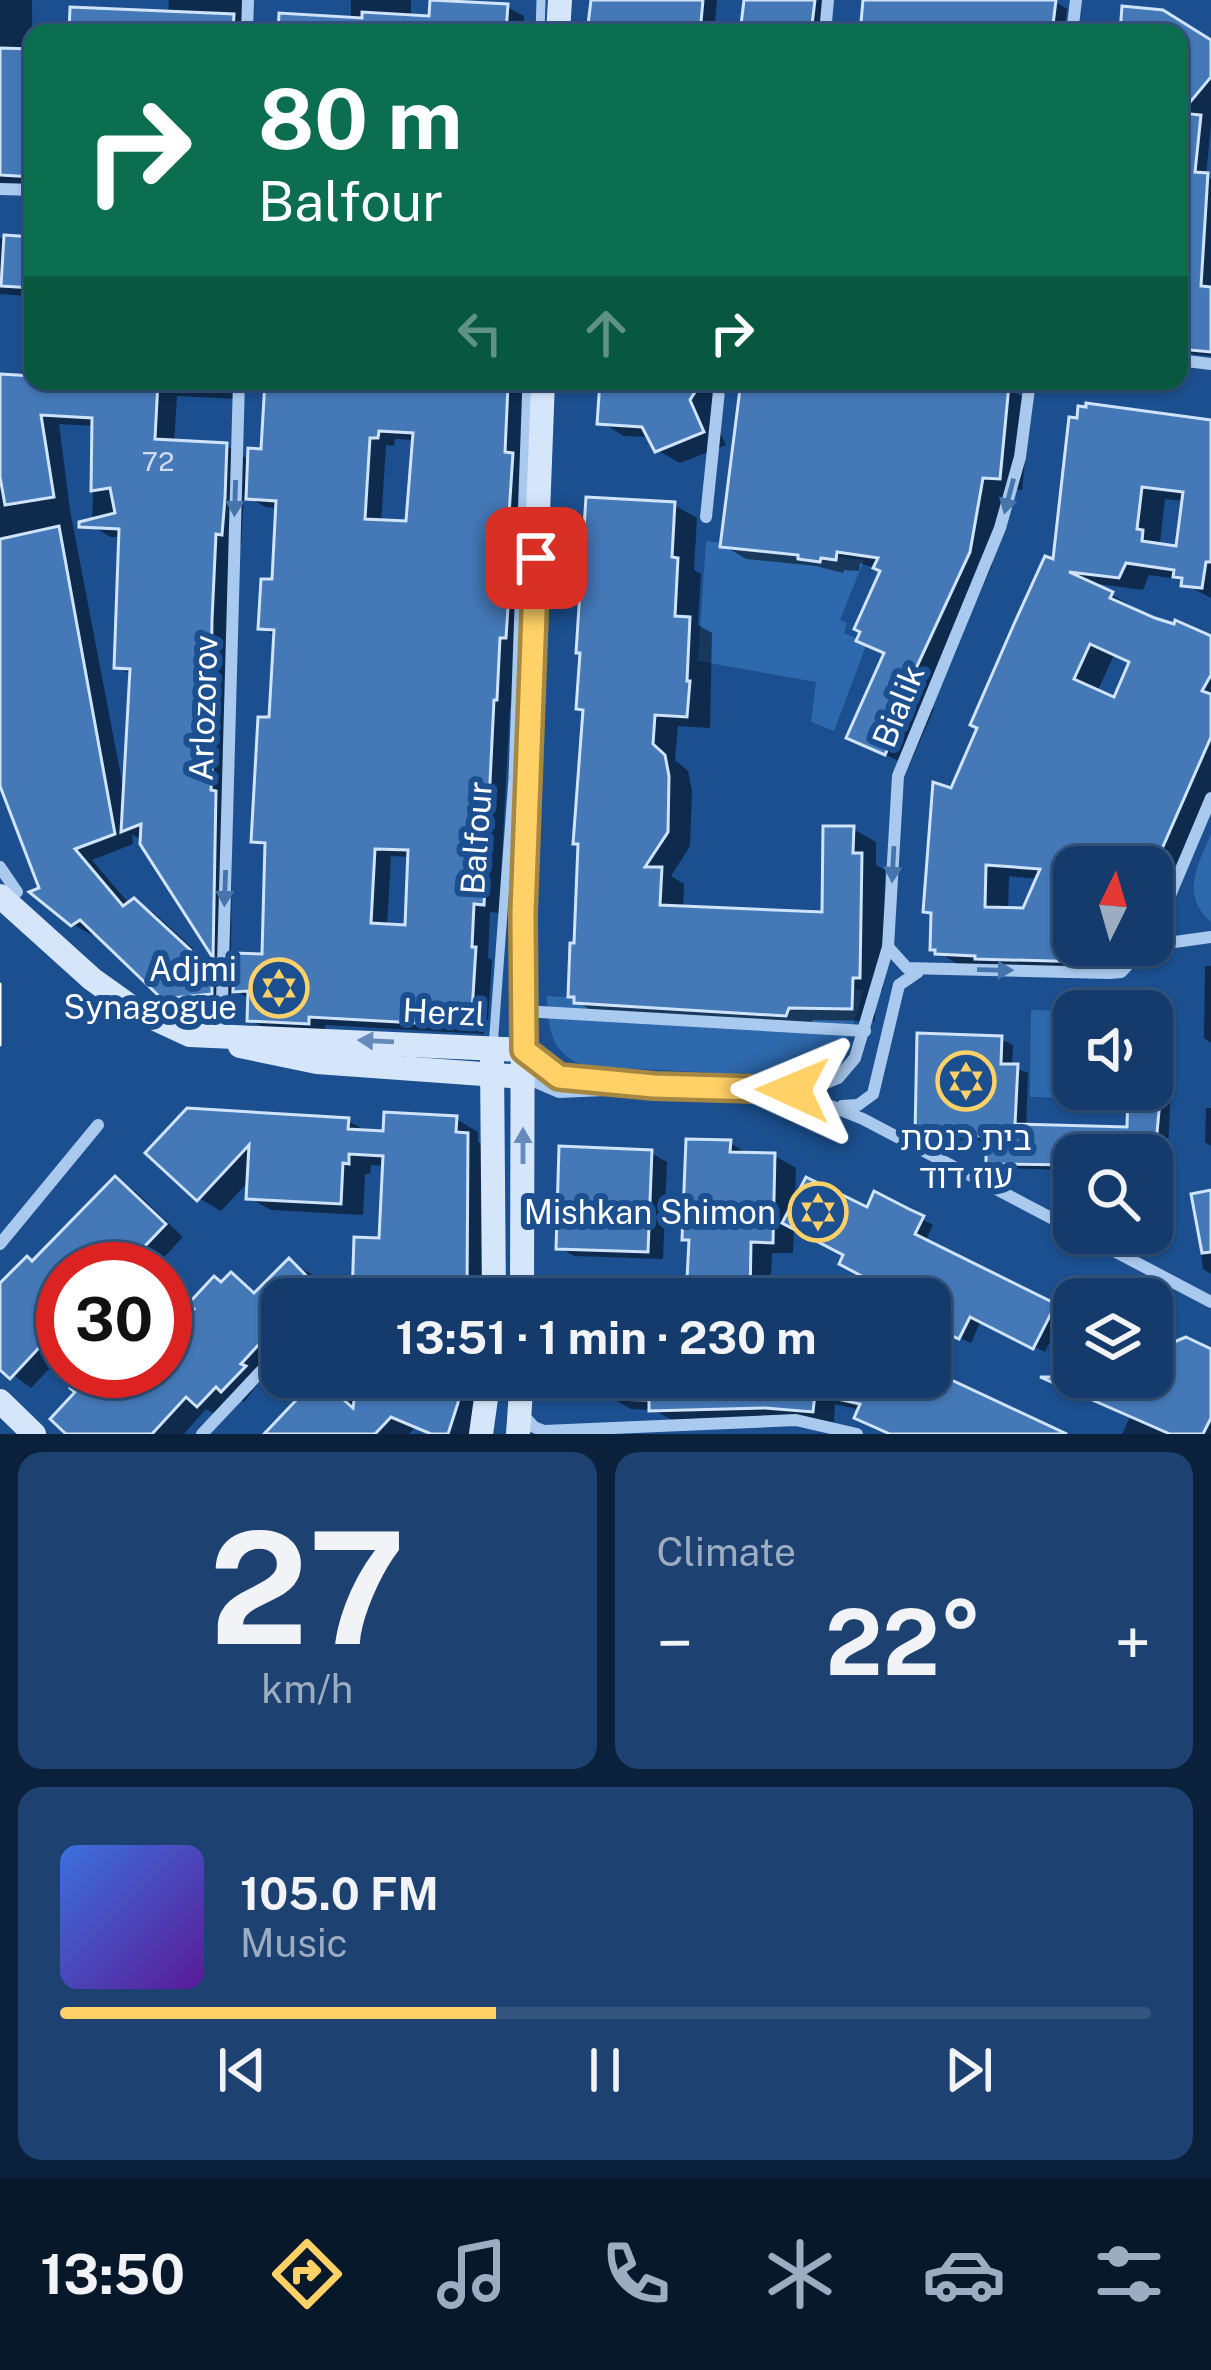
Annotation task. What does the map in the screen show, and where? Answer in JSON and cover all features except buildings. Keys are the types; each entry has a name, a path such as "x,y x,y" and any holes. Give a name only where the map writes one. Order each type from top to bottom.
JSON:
{"street":[{"name":"Arlozorov","path":"221,1037 238,390"},
{"name":"Balfour","path":"522,1278 523,913 543,390"},
{"path":"706,517 720,390"},
{"name":"Bialik","path":"793,1090 838,1078 855,1058 865,1031 888,947 898,776 1000,528 1019,457 1029,390"},
{"path":"1173,885 1211,798"},
{"name":"Herzl","path":"0,867 6,889 92,979 164,1026 190,1035 524,1050 559,1077 654,1086 793,1090"},
{"path":"1173,941 1211,937"},
{"path":"888,947 907,968 1120,972 1126,966"},
{"path":"835,1107 858,1105 873,1094 899,985 926,968"},
{"path":"524,1012 865,1031"},
{"name":"Herzl","path":"221,1037 317,1062 523,1077 559,1092 654,1086"},
{"name":"Balfour","path":"493,1048 494,1278"},
{"path":"444,1071 469,1083 495,1117"},
{"path":"793,1090 1053,1220"},
{"path":"0,1244 98,1125"},
{"path":"1119,1254 1211,1302"},
{"path":"202,1434 261,1371"},
{"path":"482,1434 487,1398"},
{"path":"0,1401 34,1434"},
{"path":"519,1423 526,1420 544,1431 754,1428 796,1420 857,1434"}],"lane":[{"name":"Balfour","path":"493,1048 513,778 527,390"},
{"path":"492,1398 492,1434"}],"shaded area":[{"path":"706,541 864,560 840,620 847,623 844,633 867,643 834,731 811,722 816,682 698,661"},
{"path":"1211,834 1211,922 1196,901 1194,879"},
{"path":"805,987 863,990 842,1048 822,1067 790,1077 586,1066 559,1048 547,996 803,1011"},
{"path":"1031,1010 1053,1010 1053,1097 1030,1097"}],"tram line":[{"path":"0,984 0,1045"}],"place":[{"name":"Adjmi Synagogue","path":"279,988"},
{"name":"בית כנסת עוז דוד","path":"966,1081"},
{"name":"Mishkan Shimon","path":"818,1212"}],"route":[{"path":"536,558 523,913 524,1050 559,1077 654,1086 793,1090"}]}
